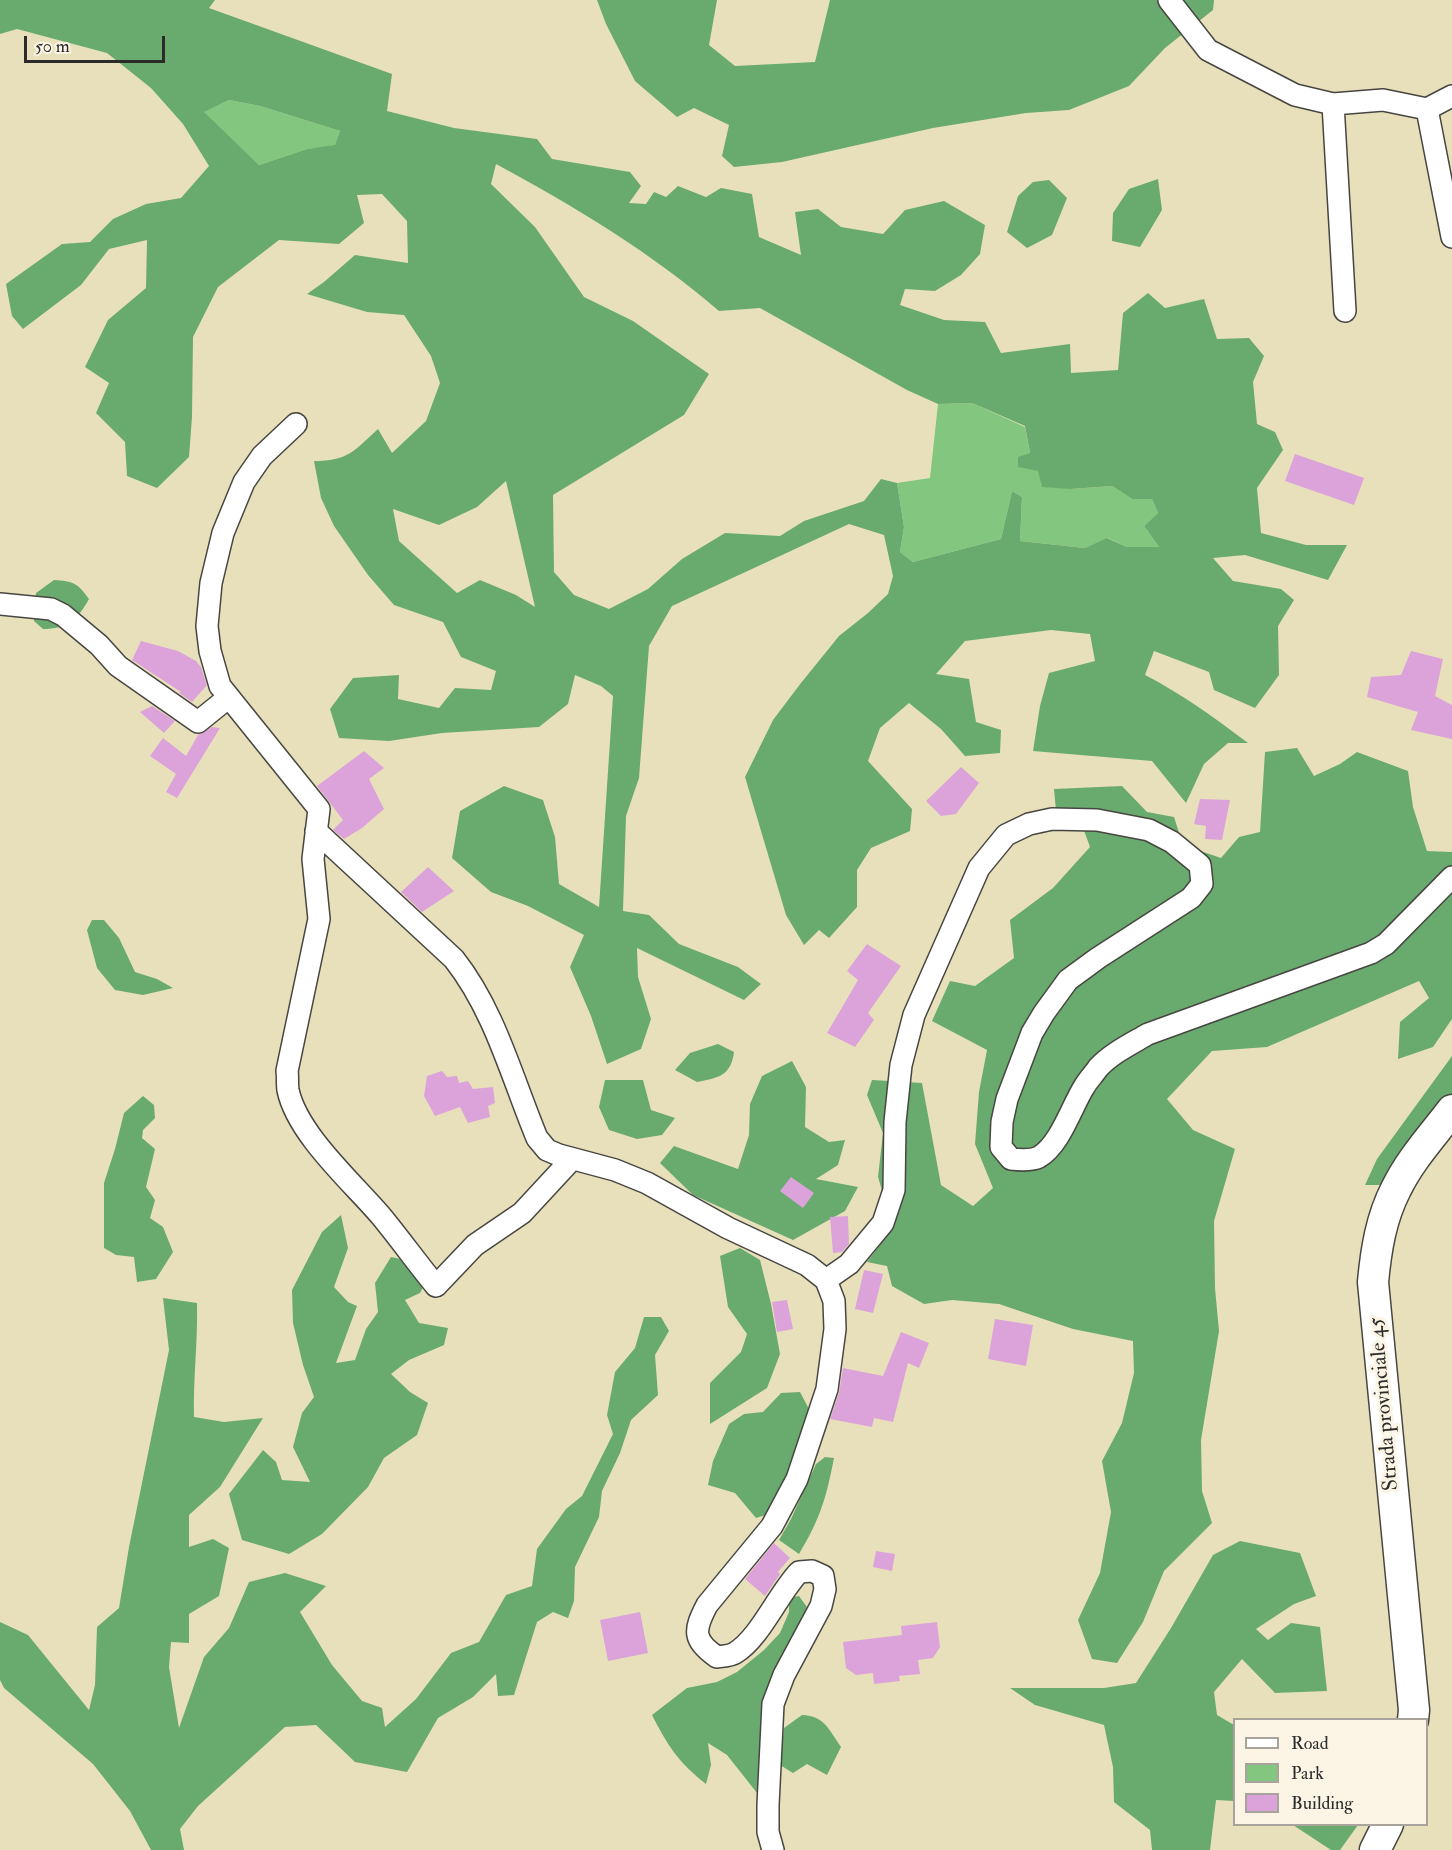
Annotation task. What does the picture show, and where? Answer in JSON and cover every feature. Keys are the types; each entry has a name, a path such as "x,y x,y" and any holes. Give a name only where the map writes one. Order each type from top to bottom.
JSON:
{"main road":[{"name":"Strada provinciale 45","path":"1413,1718 1373,1282 1376,1249 1383,1220 1396,1188 1452,1110"},
{"path":"1376,1850 1388,1826"}],"street":[{"path":"1169,0 1208,50 1295,95 1333,105 1383,100 1427,109 1452,96"},
{"path":"1333,105 1345,311"},
{"path":"1427,109 1452,237"},
{"path":"296,424 262,456 244,482 223,533 213,573 207,626 210,651 220,686 319,809 314,859 319,919 287,1071 288,1090 295,1110 314,1138 359,1194 379,1214 435,1286 475,1245 522,1213 572,1159"},
{"path":"0,604 51,609 63,615 99,645 118,666 198,722 229,698"},
{"path":"826,1280 849,1264 883,1223 894,1190 895,1122 901,1065 914,1015 979,868 1006,835 1029,824 1052,819 1097,820 1149,830 1172,842 1200,865 1202,884 1191,898 1068,980 1044,1013 1032,1033 1007,1099 1002,1122 1001,1147 1011,1159 1026,1160 1039,1157 1058,1135 1084,1087 1100,1066 1118,1051 1148,1034 1371,953 1386,944 1452,877"},
{"path":"316,831 454,959 468,977 485,1006 537,1138 547,1150 615,1170 647,1183 728,1228 807,1265 826,1280 834,1301 835,1329 827,1389 815,1430 797,1479 772,1526 707,1605 699,1620 697,1634 703,1647 717,1657 733,1655 748,1642 789,1582 799,1572 812,1571 823,1576 825,1589 821,1606 784,1675 773,1704 768,1805 768,1832 773,1850"}],"green space":[{"path":"0,0 215,0 209,8 392,74 387,111 454,128 537,139 552,159 630,172 641,186 629,203 646,204 654,192 666,197 678,186 706,197 721,188 752,194 759,237 801,255 795,212 818,209 841,227 883,234 905,210 944,201 985,225 980,254 961,275 935,291 905,289 900,305 944,320 985,322 1001,353 1070,344 1071,373 1118,370 1123,313 1148,293 1165,308 1204,299 1217,339 1249,338 1264,356 1253,382 1257,424 1275,432 1283,450 1257,488 1261,533 1306,545 1347,545 1328,580 1245,555 1213,558 1233,581 1281,589 1294,600 1278,626 1279,675 1255,708 1214,690 1209,672 1154,651 1145,675 1198,707 1248,743 1228,743 1204,764 1186,803 1152,761 1033,751 1040,706 1049,673 1095,661 1090,634 1051,630 965,641 936,674 969,679 976,722 1001,730 1000,753 965,756 941,729 909,703 880,728 868,761 912,809 910,831 871,848 857,870 857,907 829,938 819,930 804,945 786,915 745,777 773,720 801,683 839,636 888,594 893,576 884,535 849,524 672,606 649,646 639,778 626,816 623,911 649,915 679,944 738,967 761,984 744,1000 637,948 638,977 651,1019 641,1049 607,1064 591,1016 570,967 584,935 528,906 491,892 452,858 460,811 504,786 543,800 555,837 559,884 599,907 613,696 601,686 575,675 568,704 539,727 442,733 389,741 339,738 330,709 353,678 399,675 398,699 439,708 455,688 491,690 496,671 461,657 443,622 394,605 368,575 334,526 321,498 314,461 343,457 378,429 392,453 426,421 440,383 431,356 404,315 367,312 307,294 355,255 408,263 407,221 382,194 357,195 364,223 339,244 279,240 218,287 193,337 189,457 157,488 127,476 125,442 96,413 109,383 85,367 108,320 146,288 147,240 109,249 81,285 23,329 12,316 6,284 62,244 90,242 113,219 146,204 181,198 209,166 183,124 151,88 107,53 17,29 0,34","holes":["229,100 260,106 340,131 335,145 307,149 259,165 204,112","496,164 640,250 719,311 760,308 907,390 938,404 972,403 1025,426 1030,453 1018,457 1018,467 1038,471 1042,487 1071,489 1112,486 1132,499 1152,499 1158,513 1144,526 1159,547 1127,547 1107,538 1085,548 1020,541 1022,497 1012,491 1001,539 913,562 900,552 904,527 897,483 881,479 864,501 804,521 780,536 725,533 682,559 648,589 609,609 574,595 554,572 553,495 684,415 709,374 633,321 584,297 535,227 491,184","506,481 535,607 516,595 480,580 457,593 399,541 393,509 439,525 477,507"]},
{"path":"597,0 717,0 709,45 735,66 815,62 830,0 1214,0 1213,10 1165,48 1129,86 1069,110 1026,113 933,128 782,162 734,167 722,156 729,125 694,108 677,117 635,81 606,24"},
{"path":"229,100 260,106 340,131 335,146 307,149 259,165 203,112"},
{"path":"1158,179 1162,210 1140,247 1112,241 1113,213 1129,189"},
{"path":"1049,180 1067,198 1052,235 1027,248 1007,232 1018,196 1033,182"},
{"path":"972,403 1025,427 1030,453 1038,471 1071,489 1112,486 1132,499 1152,499 1158,513 1144,526 1159,547 1127,547 1108,538 1085,548 1020,541 1022,497 1012,491 1001,539 913,562 900,552 904,527 897,483 930,478 938,404"},
{"path":"54,580 74,584 82,589 89,599 71,622 51,629 43,629 34,621 36,593"},
{"path":"1297,748 1314,776 1340,764 1357,752 1408,771 1413,807 1427,851 1452,852 1452,1019 1433,1047 1398,1059 1400,1022 1429,998 1419,981 1267,1047 1212,1051 1167,1099 1193,1130 1235,1149 1214,1221 1215,1288 1219,1331 1201,1440 1202,1491 1212,1523 1164,1571 1143,1622 1117,1663 1092,1659 1078,1620 1100,1573 1111,1512 1102,1461 1122,1423 1134,1373 1133,1341 1073,1329 999,1304 952,1300 924,1304 892,1286 887,1266 867,1262 893,1228 878,1177 883,1133 867,1095 872,1080 922,1083 941,1185 973,1206 993,1188 975,1144 979,1092 987,1050 932,1021 950,981 975,986 1014,958 1010,920 1053,888 1090,847 1077,811 1056,811 1054,789 1122,786 1147,812 1174,817 1183,845 1221,858 1239,837 1260,832 1265,752"},
{"path":"92,920 104,920 119,938 135,972 157,979 173,988 143,995 115,990 97,968 87,930"},
{"path":"718,1044 734,1052 727,1071 717,1077 697,1082 675,1070 690,1053"},
{"path":"1452,1056 1452,1136 1411,1185 1365,1185 1377,1159"},
{"path":"792,1061 806,1087 805,1127 829,1142 845,1140 838,1165 816,1179 858,1187 845,1211 793,1240 693,1195 660,1163 674,1146 738,1169 749,1135 750,1104 762,1076"},
{"path":"605,1080 643,1080 651,1110 675,1118 662,1135 637,1139 609,1130 599,1107"},
{"path":"143,1096 154,1105 155,1118 143,1130 142,1138 155,1149 146,1187 155,1200 150,1218 163,1227 173,1252 156,1279 137,1282 134,1257 116,1255 104,1248 104,1183 124,1113"},
{"path":"341,1215 348,1248 334,1287 348,1302 357,1306 336,1363 355,1360 366,1329 378,1312 375,1283 391,1257 435,1266 420,1293 405,1300 419,1323 448,1328 444,1345 409,1360 391,1374 410,1392 428,1403 417,1435 384,1458 368,1487 322,1534 289,1554 242,1540 229,1494 263,1450 276,1462 282,1480 310,1482 293,1447 302,1413 314,1397 303,1365 293,1323 292,1290 322,1232"},
{"path":"740,1248 760,1260 780,1354 767,1388 710,1424 710,1383 741,1352 747,1334 728,1307 720,1256"},
{"path":"163,1298 197,1303 194,1417 224,1422 263,1418 220,1487 189,1515 189,1547 213,1539 229,1548 219,1596 189,1614 189,1643 171,1642 169,1667 179,1728 204,1657 229,1628 249,1582 285,1573 326,1586 300,1612 332,1665 362,1701 382,1708 385,1727 416,1699 451,1653 479,1642 506,1595 532,1586 537,1549 566,1509 582,1496 613,1434 607,1415 615,1372 635,1348 644,1317 661,1317 669,1331 655,1355 658,1395 631,1420 620,1453 602,1491 599,1517 575,1567 574,1601 568,1618 553,1612 537,1622 514,1695 498,1696 496,1674 473,1697 438,1718 407,1772 355,1762 316,1725 285,1727 198,1806 180,1829 184,1850 151,1850 130,1811 93,1764 4,1688 0,1680 0,1622 28,1635 89,1710 95,1685 97,1627 119,1608 169,1350"},
{"path":"800,1392 810,1411 772,1513 756,1518 735,1493 708,1485 713,1461 729,1424 744,1414 763,1412 781,1393"},
{"path":"825,1457 834,1458 828,1485 817,1519 799,1554 779,1540 816,1464"},
{"path":"1240,1541 1300,1553 1316,1596 1294,1604 1256,1629 1268,1640 1291,1623 1320,1627 1327,1691 1275,1693 1242,1659 1214,1692 1217,1715 1233,1724 1233,1801 1216,1800 1210,1850 1152,1850 1150,1830 1114,1802 1113,1767 1104,1725 1035,1705 1010,1688 1104,1688 1136,1683 1213,1555"},
{"path":"799,1596 807,1607 795,1634 760,1766 757,1793 727,1755 708,1743 711,1765 706,1784 674,1753 652,1715 687,1688 717,1682 737,1672 764,1650 780,1633 789,1612 789,1598"},
{"path":"802,1715 821,1721 841,1747 827,1775 807,1764 793,1773 780,1765 784,1728"},
{"path":"1295,1826 1357,1826 1340,1850 1331,1850"}],"building":[{"path":"1295,454 1364,478 1354,505 1285,481"},
{"path":"141,641 178,651 196,661 201,667 207,685 192,702 179,693 181,692 132,660"},
{"path":"1411,651 1443,659 1435,696 1452,705 1452,739 1411,730 1418,712 1367,697 1371,677 1401,675"},
{"path":"152,706 175,721 164,733 140,712"},
{"path":"212,727 220,728 177,798 166,792 176,774 150,756 163,738 186,756 198,735"},
{"path":"364,751 384,768 369,779 384,809 362,828 344,839 333,830 343,820 317,786"},
{"path":"961,767 979,783 956,814 941,816 926,801"},
{"path":"1200,799 1230,800 1222,840 1205,839 1206,826 1194,824"},
{"path":"428,867 454,891 422,912 401,892"},
{"path":"867,944 901,966 868,1013 874,1020 855,1047 827,1033 858,980 847,971"},
{"path":"442,1071 447,1077 457,1076 459,1083 468,1081 473,1089 493,1087 495,1103 488,1106 490,1117 468,1123 460,1107 435,1116 424,1096 427,1076"},
{"path":"791,1177 814,1193 803,1208 780,1191"},
{"path":"848,1216 849,1244 842,1252 833,1253 830,1217"},
{"path":"864,1270 883,1274 873,1313 855,1309"},
{"path":"787,1300 793,1329 777,1332 772,1302"},
{"path":"995,1319 1033,1325 1026,1366 988,1359"},
{"path":"901,1332 929,1343 919,1368 908,1363 893,1422 874,1418 872,1427 830,1419 839,1393 843,1368 883,1376"},
{"path":"774,1543 790,1558 778,1572 780,1574 765,1596 745,1579"},
{"path":"876,1551 895,1554 892,1571 873,1567"},
{"path":"640,1612 648,1653 608,1661 600,1620"},
{"path":"937,1622 940,1647 933,1658 918,1660 920,1674 899,1676 900,1681 874,1684 873,1673 856,1675 846,1668 843,1642 902,1635 901,1626"}]}
